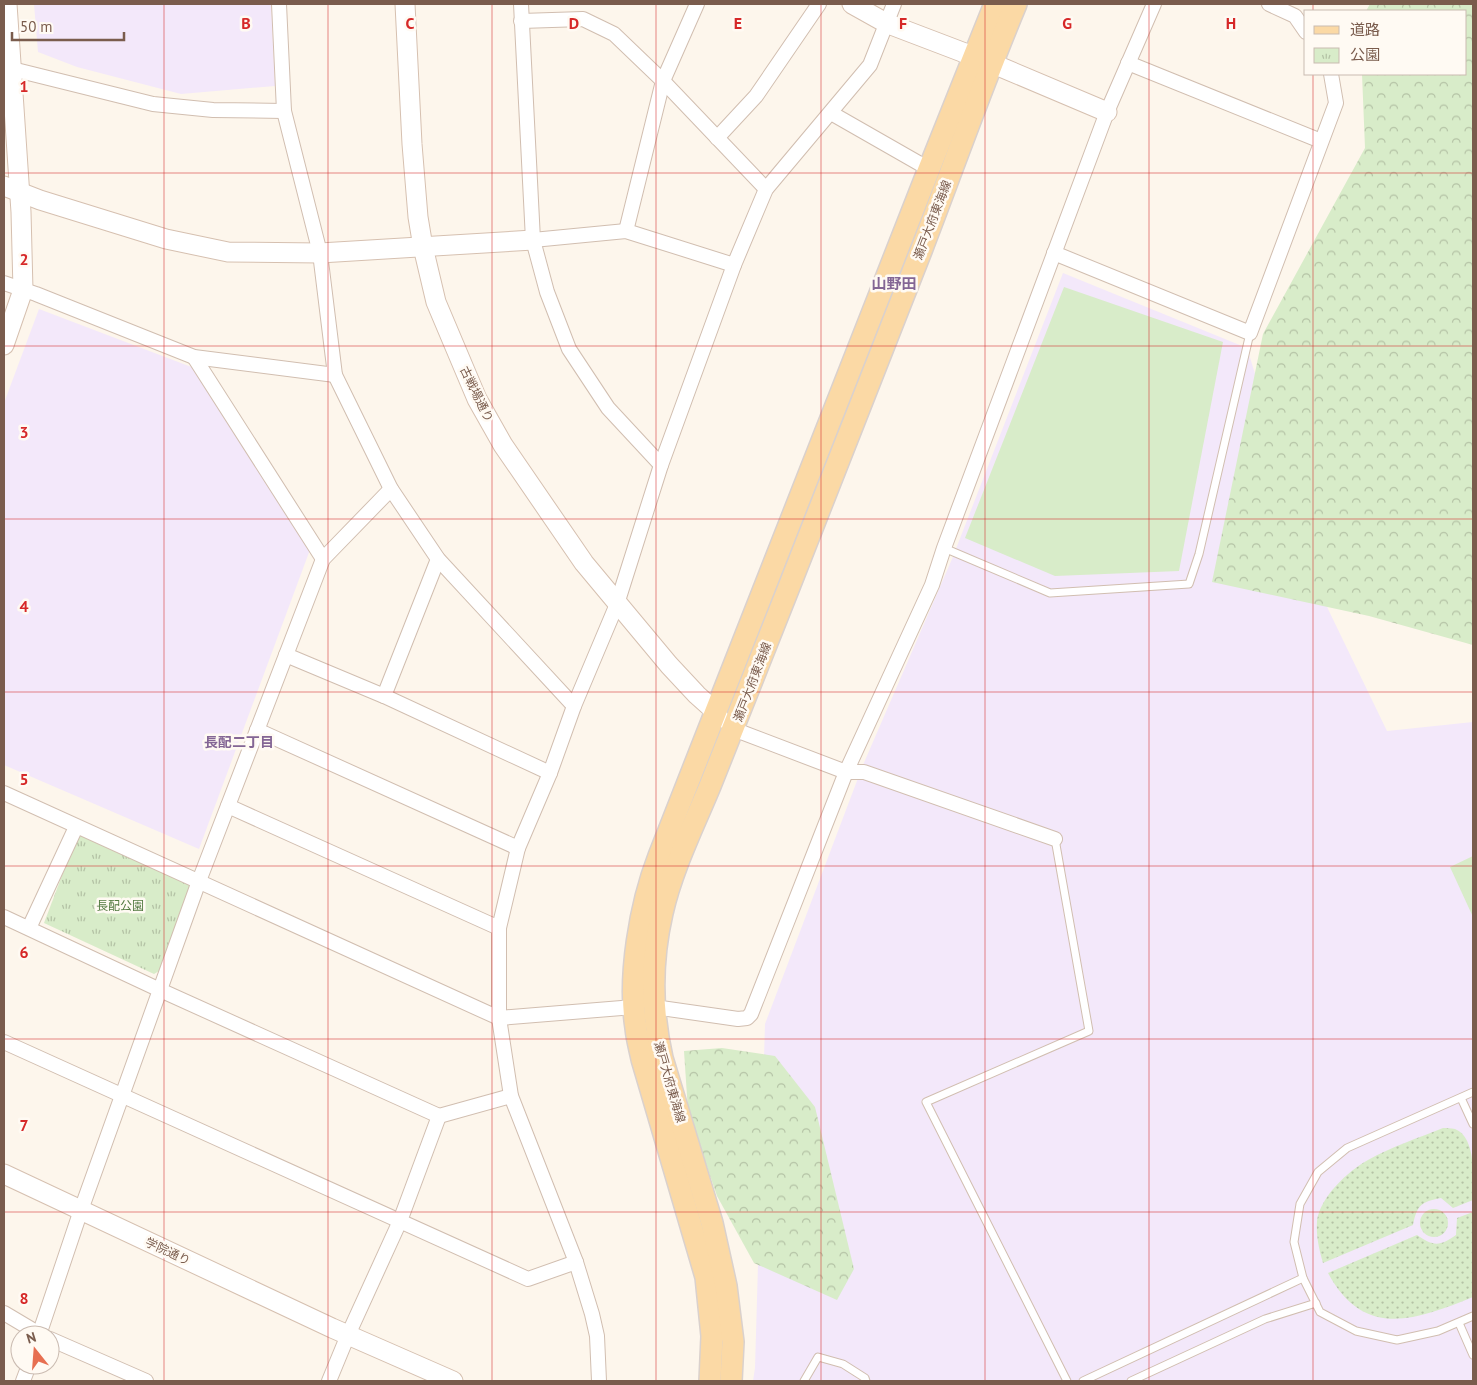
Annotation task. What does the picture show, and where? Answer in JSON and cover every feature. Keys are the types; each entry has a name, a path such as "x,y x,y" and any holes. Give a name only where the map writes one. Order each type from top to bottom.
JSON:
{"main road":[{"name":"瀬戸大府東海線","path":"710,1381 712,1336 706,1277 642,1059 636,1028 644,1007 663,909 676,868 922,249 983,60 996,4"},
{"name":"瀬戸大府東海線","path":"731,1381 733,1342 726,1286 712,1223 662,1058 644,1007 638,933 650,879 929,169 983,60 1016,4"}],"street":[{"path":"4,345 23,290 21,212 11,188 7,4"},
{"path":"279,4 284,111 320,253 335,375 391,489 438,559 574,706"},
{"name":"古戦場通り","path":"406,4 412,144 418,217 423,247 436,302 478,399 503,445 584,563 696,695 716,712"},
{"path":"521,4 533,240 547,292 569,349 608,408 661,465"},
{"path":"626,231 664,81 697,4"},
{"path":"717,138 756,96 819,4"},
{"path":"852,4 886,23 983,60 1107,112"},
{"path":"599,1381 597,1336 576,1262 511,1096 499,1018 498,928 518,848 617,604 661,465 734,265 766,189 870,65 894,4"},
{"path":"4,794 499,1018 644,1007 738,1019 746,1018 751,1014 846,772 932,584 1107,112 1154,4"},
{"path":"1269,4 1295,16 1304,29"},
{"path":"521,21 583,19 614,34 664,81 766,189"},
{"path":"1128,63 1321,140"},
{"path":"8,67 153,104 213,110 284,111"},
{"path":"1054,252 1250,333 1336,103 1331,75"},
{"path":"831,113 929,169"},
{"path":"11,188 40,200 166,239 228,252 320,253 533,240 626,231 734,265"},
{"path":"4,283 194,358 335,375"},
{"path":"194,358 323,559"},
{"path":"43,1325 80,1210 199,881 323,559 391,489"},
{"path":"384,696 438,559"},
{"path":"286,655 384,696 550,773"},
{"path":"716,712 733,728 846,772 864,772 1054,839"},
{"path":"257,730 518,848"},
{"path":"228,806 498,928"},
{"path":"29,928 76,827"},
{"path":"4,917 439,1116 511,1096"},
{"path":"4,1042 528,1279 576,1262"},
{"path":"329,1381 340,1332 400,1221 439,1116"},
{"name":"学院通り","path":"4,1174 340,1332 453,1381"},
{"path":"4,1313 24,1325"},
{"path":"60,1343 146,1381"}],"lane":[{"path":"944,548 1050,593 1189,584 1199,554 1250,333"},
{"path":"1054,839 1089,1031 926,1102 1067,1381"},
{"path":"1473,1092 1347,1148 1318,1172 1300,1204 1294,1242 1303,1278 1320,1312 1356,1331 1397,1340 1438,1331 1473,1316"},
{"path":"1461,1098 1473,1124"},
{"path":"1083,1381 1303,1278"},
{"path":"1131,1381 1265,1319 1316,1303"},
{"path":"1459,1323 1473,1355"},
{"path":"804,1381 818,1357 843,1364 865,1378 866,1381"}],"shaded area":[{"path":"34,4 271,4 275,86 181,94 77,67 38,52"},
{"path":"1063,273 1247,348 1328,609 1387,731 1473,722 1473,1381 753,1381 755,1368 765,1024 863,765 952,559"},
{"path":"39,309 194,368 311,547 199,849 4,765 4,403"}],"green space":[{"path":"1370,4 1473,4 1473,645 1369,616 1212,582 1263,334 1365,148 1362,75 1467,75 1467,10 1367,10"},
{"path":"1064,287 1223,342 1179,571 1055,576 965,538"},
{"name":"長配公園","path":"81,834 188,881 190,887 164,968 154,974 44,923 77,836"},
{"path":"1473,856 1473,917 1450,867"},
{"path":"722,1048 775,1056 815,1107 854,1269 837,1300 754,1263 717,1196 688,1111 684,1051"},
{"path":"1443,1128 1455,1129 1467,1141 1472,1160 1473,1200 1453,1208 1441,1198 1424,1203 1416,1213 1413,1225 1323,1263 1318,1242 1317,1221 1323,1203 1336,1186 1352,1171 1377,1155"},
{"path":"1434,1209 1444,1213 1448,1223 1444,1233 1434,1237 1424,1233 1420,1223 1424,1213"},
{"path":"1473,1212 1473,1297 1431,1312 1393,1319 1375,1316 1358,1308 1342,1294 1328,1273 1417,1235 1428,1242 1437,1244 1446,1241 1456,1235 1457,1218"}],"district":[{"name":"山野田","path":"894,283"},
{"name":"長配二丁目","path":"239,742"}]}
